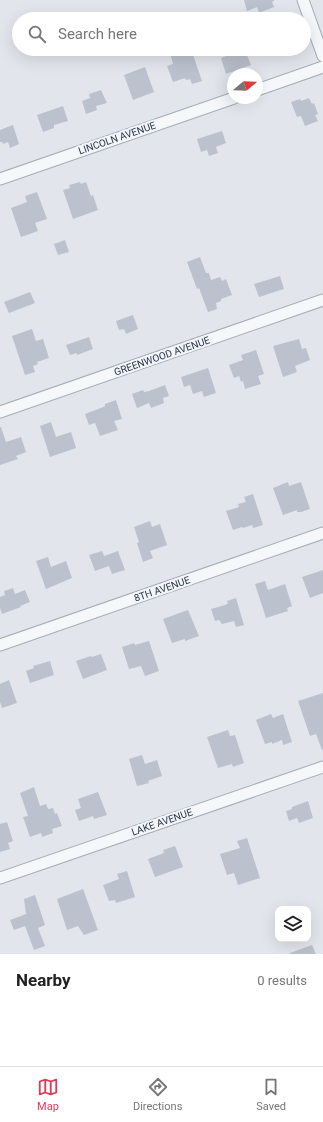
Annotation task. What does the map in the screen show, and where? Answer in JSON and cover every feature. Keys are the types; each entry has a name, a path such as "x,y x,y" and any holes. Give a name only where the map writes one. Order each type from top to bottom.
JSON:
{"street":[{"path":"303,0 307,12"},
{"path":"311,22 323,56"},
{"path":"263,88 323,67"},
{"name":"LINCOLN AVENUE","path":"0,179 227,100"},
{"name":"GREENWOOD AVENUE","path":"0,412 323,300"},
{"name":"8TH AVENUE","path":"0,645 323,533"},
{"name":"LAKE AVENUE","path":"0,878 323,767"}],"building":[{"path":"244,0 274,0 272,2 274,7 262,12 259,12 257,7 247,11"},
{"path":"171,56 193,56 202,81 192,84 190,79 186,80 185,78 173,82 167,66 173,64"},
{"path":"226,56 247,56 251,65 243,68 227,68 226,74 221,58"},
{"path":"145,67 154,92 133,100 124,75"},
{"path":"101,90 107,103 96,106 97,110 86,114 82,101 90,98 89,94"},
{"path":"309,98 312,104 314,103 318,114 315,115 318,121 305,126 301,116 297,117 291,102"},
{"path":"63,106 68,121 54,125 54,128 43,132 37,115"},
{"path":"13,125 19,144 10,148 8,142 3,144 0,142 0,130"},
{"path":"222,131 226,143 216,147 218,153 209,156 207,150 201,152 197,139"},
{"path":"80,182 81,184 86,182 91,196 93,195 98,210 73,219 63,190 70,188 69,185"},
{"path":"37,192 47,219 35,223 38,231 21,237 11,208 27,202 25,196"},
{"path":"65,240 69,252 58,255 54,244"},
{"path":"200,257 206,273 209,273 211,280 220,277 222,281 226,279 232,295 221,299 221,301 216,303 217,309 208,312 199,288 197,289 187,262"},
{"path":"280,276 284,289 259,297 254,284"},
{"path":"30,292 35,303 9,313 4,302"},
{"path":"133,315 138,329 126,334 124,329 119,330 116,321"},
{"path":"32,329 36,341 43,339 49,358 37,362 38,364 33,366 35,372 25,375 12,336"},
{"path":"89,337 93,349 77,355 77,353 70,355 66,345"},
{"path":"299,339 302,349 306,348 310,360 295,366 297,372 283,377 273,346"},
{"path":"256,350 264,374 258,376 261,384 245,389 243,381 241,382 239,376 234,378 229,365 243,360 241,355"},
{"path":"208,368 216,393 204,397 202,391 193,394 190,385 184,387 181,377"},
{"path":"165,385 169,396 163,398 164,403 151,408 149,403 137,408 132,394 143,390 144,392 149,391"},
{"path":"116,400 122,419 114,421 118,430 100,436 95,423 89,425 85,414"},
{"path":"51,422 56,437 71,432 76,448 50,457 40,426"},
{"path":"0,427 6,442 21,437 26,452 16,456 18,459 0,465"},
{"path":"288,482 289,486 301,482 310,509 301,512 297,512 297,510 283,515 273,488"},
{"path":"253,494 263,525 253,528 252,525 233,530 226,511 239,507 238,504 246,502 244,497"},
{"path":"150,521 152,527 160,524 167,545 150,551 153,558 143,562 134,527"},
{"path":"102,551 104,556 118,551 125,570 112,574 109,566 95,571 89,555"},
{"path":"48,557 51,567 66,561 72,578 46,589 36,561"},
{"path":"323,570 323,593 310,598 302,577"},
{"path":"265,581 268,590 285,584 292,606 287,608 288,611 266,618 255,584"},
{"path":"13,588 15,594 25,590 30,602 2,614 0,608 0,597 5,595 4,591"},
{"path":"236,598 244,625 236,627 234,621 222,624 219,620 215,621 211,609 225,605 228,603 227,601"},
{"path":"188,610 199,636 185,641 185,639 172,643 163,619"},
{"path":"149,641 159,671 145,676 141,666 129,669 122,647 134,643 135,645"},
{"path":"101,654 107,670 83,679 76,661"},
{"path":"50,661 54,675 30,683 26,671 34,668 33,666"},
{"path":"9,680 17,703 2,708 0,702 0,684"},
{"path":"323,693 322,750 316,734 310,736 298,701"},
{"path":"271,714 273,718 283,714 292,742 283,745 282,740 272,744 272,742 265,744 256,720"},
{"path":"228,730 230,736 235,735 244,763 233,767 232,764 218,768 207,737"},
{"path":"142,755 145,764 157,760 162,776 148,781 149,783 137,786 129,759"},
{"path":"34,787 40,806 46,804 48,809 53,808 55,814 57,813 62,826 52,829 53,833 42,837 41,833 30,837 23,817 28,816 20,793"},
{"path":"98,792 107,815 94,819 93,816 79,821 75,810 81,808 78,799"},
{"path":"308,801 313,818 299,823 297,818 289,821 286,811"},
{"path":"7,822 13,841 8,843 10,849 0,852 0,824"},
{"path":"247,838 260,878 238,885 234,873 227,875 220,854 240,848 237,841"},
{"path":"175,846 183,867 155,877 148,859 164,853 163,850"},
{"path":"127,871 135,897 116,903 115,900 109,901 103,885 119,879 117,874"},
{"path":"83,889 98,930 84,935 78,926 67,930 57,899"},
{"path":"35,895 45,925 38,928 45,946 34,950 25,926 14,930 10,920 26,914 24,899"},
{"path":"312,945 316,954 290,954 290,953"}]}
